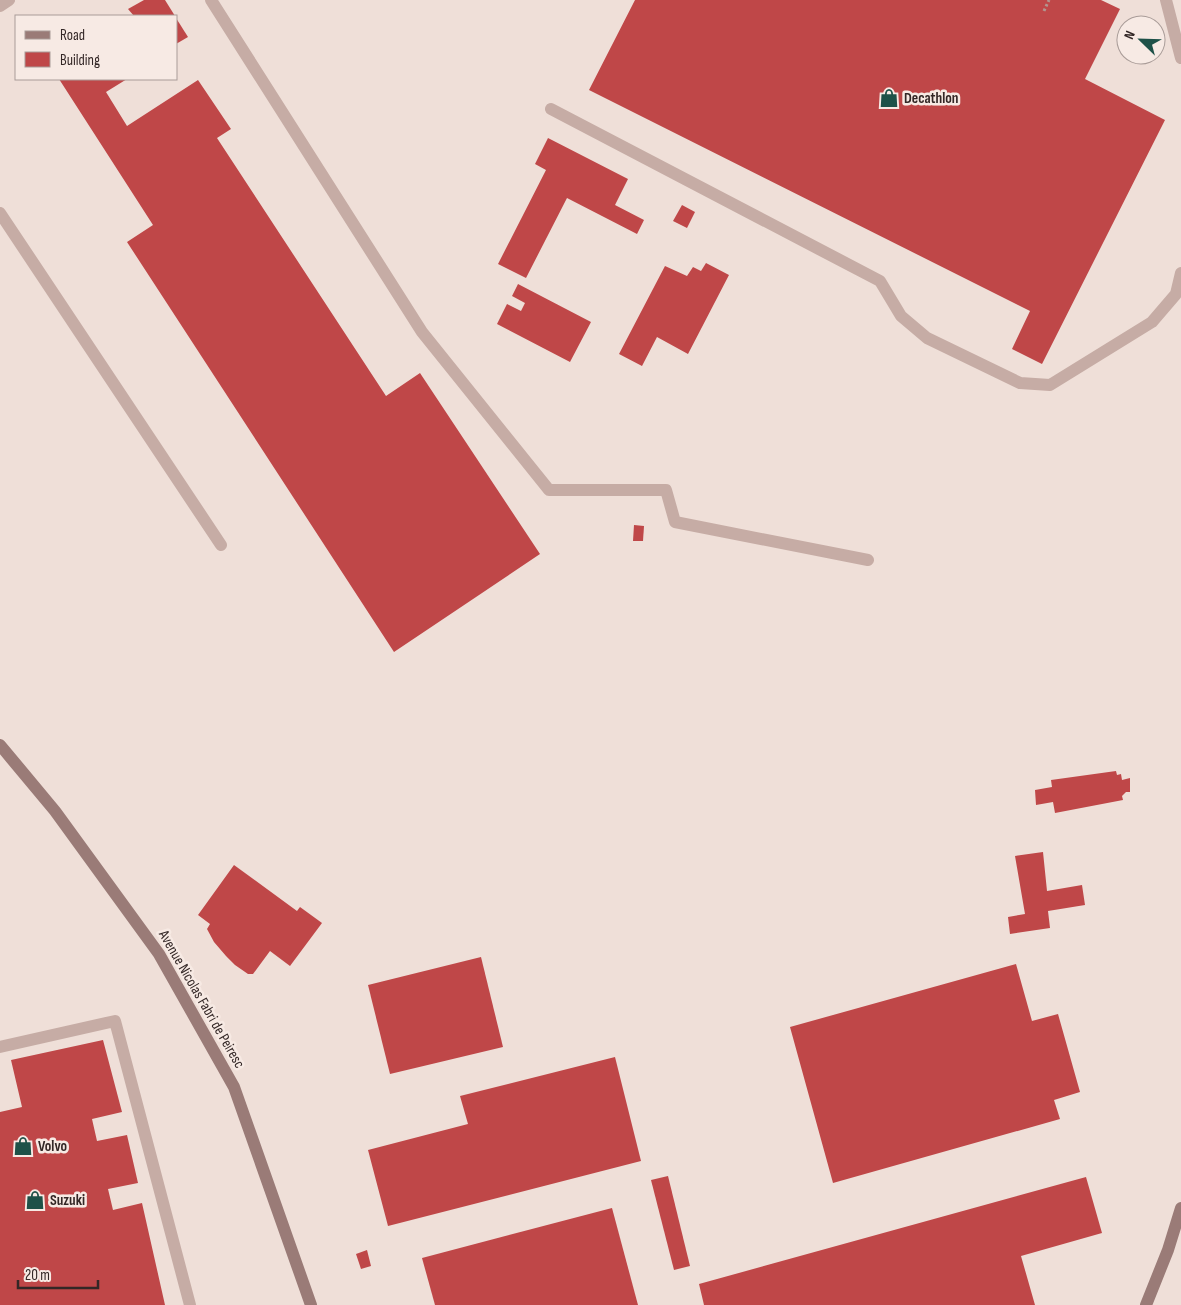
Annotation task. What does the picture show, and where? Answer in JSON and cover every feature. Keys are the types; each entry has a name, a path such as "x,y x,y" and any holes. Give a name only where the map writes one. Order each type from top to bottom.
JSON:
{"street":[{"name":"Avenue Nicolas Fabri de Peiresc","path":"0,745 55,811 159,954 234,1087 311,1305"},
{"path":"1146,1305 1168,1250 1181,1208"}],"lane":[{"path":"211,0 422,332 549,490 666,490 675,522 868,560"},
{"path":"1166,0 1181,58"},
{"path":"551,109 880,281 901,316 927,338 1020,384 1050,385 1152,322 1176,294 1181,273"},
{"path":"0,213 221,546"},
{"path":"0,1047 115,1021 190,1305"}],"path":[{"path":"1044,11 1049,0"}],"building":[{"path":"144,0 165,0 174,15 133,15 128,9"},
{"path":"635,0 1101,0 1120,9 1085,79 1165,120 1042,364 1012,349 1030,311 589,90"},
{"path":"178,21 188,37 178,43"},
{"path":"60,80 125,80 106,92 127,126 198,80 231,129 217,138 386,396 420,373 540,554 394,652 127,242 153,225"},
{"path":"548,138 628,179 615,205 644,220 637,234 567,198 526,278 498,264 546,170 535,164"},
{"path":"682,205 695,212 687,228 673,221"},
{"path":"706,263 729,275 688,354 657,337 642,366 619,354 665,266 687,276 693,267 701,271"},
{"path":"518,284 591,322 570,362 497,324 507,304 521,311 525,303 512,296"},
{"path":"634,525 644,526 643,541 633,541"},
{"path":"1116,771 1117,775 1121,774 1122,780 1130,778 1130,792 1126,792 1122,796 1123,800 1055,813 1053,802 1036,805 1035,790 1052,787 1051,780"},
{"path":"1043,852 1047,891 1082,885 1085,905 1048,911 1050,928 1010,934 1008,917 1025,914 1015,856"},
{"path":"234,865 297,911 300,907 322,923 290,966 270,951 253,974 248,974 235,965 214,942 207,929 210,924 198,915"},
{"path":"481,957 503,1047 390,1074 368,985"},
{"path":"1016,964 1032,1021 1058,1014 1080,1092 1054,1100 1060,1119 833,1183 790,1027"},
{"path":"103,1040 122,1112 92,1119 97,1141 127,1135 138,1183 108,1189 113,1210 142,1203 165,1305 0,1305 0,1112 22,1107 11,1060"},
{"path":"615,1057 641,1161 388,1226 368,1150 468,1124 460,1096"},
{"path":"668,1176 690,1266 674,1270 651,1180"},
{"path":"1086,1177 1102,1233 1021,1256 1035,1305 704,1305 699,1284"},
{"path":"612,1208 638,1305 435,1305 422,1258"},
{"path":"367,1250 371,1266 361,1269 356,1254"}],"place":[{"name":"Decathlon","path":"889,98"},
{"name":"Volvo","path":"23,1146"},
{"name":"Suzuki","path":"35,1200"}]}
